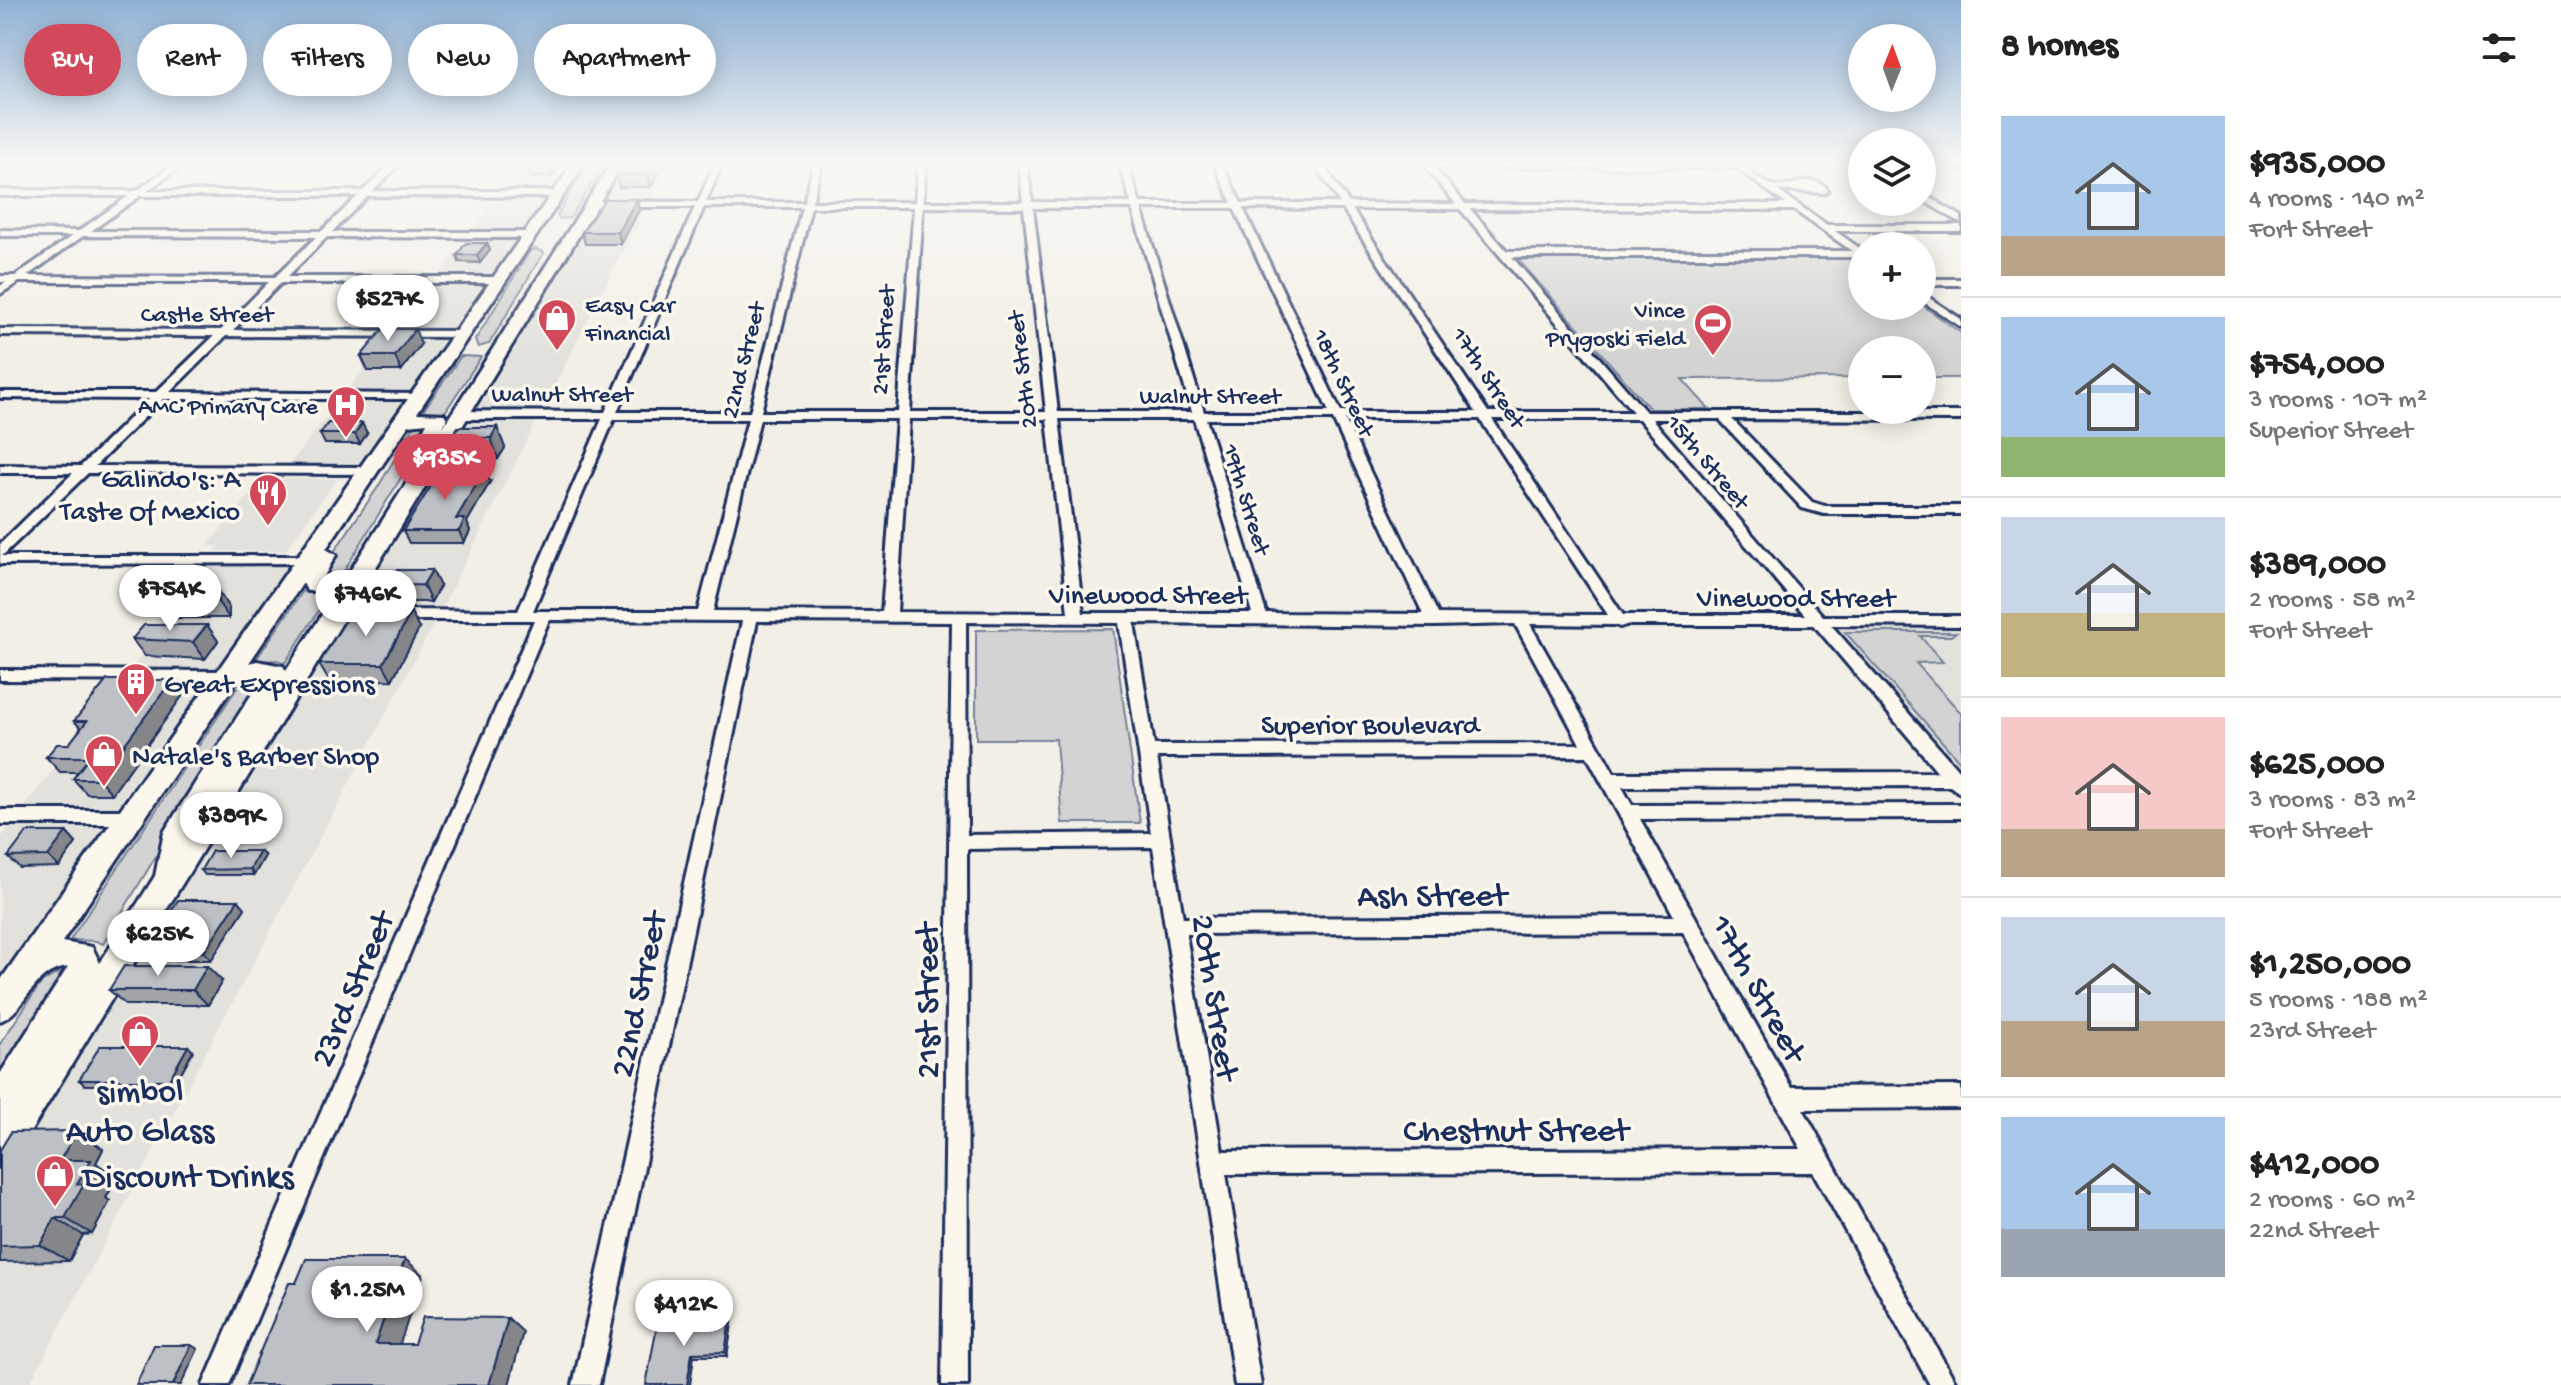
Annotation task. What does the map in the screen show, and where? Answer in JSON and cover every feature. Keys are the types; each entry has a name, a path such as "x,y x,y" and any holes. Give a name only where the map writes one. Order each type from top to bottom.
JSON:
{"main road":[{"path":"7,997 536,227"},
{"path":"0,1150 165,887 342,615 371,555 575,227"},
{"path":"517,321 515,306 550,248 546,244 520,250"},
{"path":"502,346 474,354 466,348 501,295 508,281 509,265"},
{"path":"371,555 385,508 439,421 431,416 403,421"},
{"path":"360,575 342,584 320,588 311,579 370,488 381,452"},
{"path":"165,887 174,840 274,679 275,672 265,668 228,676"},
{"path":"0,1104 84,973 85,961 75,954 48,958 7,997"}],"street":[{"path":"0,291 91,227"},
{"path":"0,552 332,227"},
{"name":"23rd Street","path":"216,1385 533,616 609,415 691,227"},
{"name":"22nd Street","path":"704,617 802,227"},
{"name":"21st Street","path":"889,618 916,227"},
{"name":"20th Street","path":"1030,227 1076,619"},
{"name":"19th Street","path":"1142,227 1261,620"},
{"name":"18th Street","path":"1248,227 1434,621"},
{"name":"17th Street","path":"1360,227 1620,622"},
{"name":"15th Street","path":"1480,227 1959,782"},
{"path":"1824,228 1961,228"},
{"path":"1824,228 1848,244"},
{"path":"0,233 530,235"},
{"path":"1503,254 1848,254"},
{"path":"0,279 499,280"},
{"path":"1936,282 1961,282"},
{"path":"1936,306 1961,324"},
{"name":"Castle Street","path":"0,332 461,334"},
{"path":"0,395 420,397"},
{"name":"Walnut Street","path":"459,415 1961,416"},
{"path":"1721,415 1807,505 1824,510 1961,510"},
{"path":"0,469 368,471"},
{"path":"0,560 306,560"},
{"name":"Vinewood Street","path":"381,615 1961,621"},
{"name":"22nd Street","path":"586,1385 750,617"},
{"name":"21st Street","path":"955,1385 959,618"},
{"name":"20th Street","path":"1126,619 1248,1385"},
{"name":"17th Street","path":"1521,621 1944,1385"},
{"path":"0,675 228,676"},
{"name":"Superior Boulevard","path":"1147,751 1593,750"},
{"path":"1610,780 1959,782"},
{"path":"1628,812 1961,811"},
{"path":"0,817 131,817"},
{"path":"958,842 1160,840"},
{"name":"Ash Street","path":"1175,926 1690,924"},
{"path":"1787,1098 1961,1097"},
{"name":"Chestnut Street","path":"1213,1163 1821,1160"}],"shaded area":[{"path":"476,227 536,227 368,471 284,471"},
{"path":"578,227 636,227 438,616 29,1385 0,1385 0,1150"},
{"path":"536,249 544,253 489,344 478,347 475,340 530,251"},
{"path":"1848,259 1848,320 1936,320 1936,315 1961,333 1961,378 1936,378 1936,336 1848,336 1848,378 1682,379 1709,409 1650,409 1519,260"},
{"path":"461,356 481,357 445,412 423,411"},
{"path":"426,423 429,432 344,571 329,576 325,565 378,487 414,426"},
{"path":"264,478 337,479 285,551 215,551 219,546 207,546"},
{"path":"214,560 306,560 0,1007 0,839"},
{"path":"303,591 330,593 285,663 277,660 255,661"},
{"path":"1818,622 1961,622 1961,779"},
{"path":"1113,629 1140,823 1062,823 1056,739 976,739 976,630"},
{"path":"1845,632 1956,632 1951,636 1920,636 1943,662 1916,663 1961,713 1961,763"},
{"path":"255,681 258,687 103,944 70,940 237,688"},
{"path":"58,973 64,974 0,1090 0,1044 41,983"}],"building":[{"path":"586,227 621,227 618,232 582,232"},
{"path":"466,243 487,243 477,255 457,255"},
{"path":"383,329 415,329 395,356 361,356"},
{"path":"328,423 362,423 355,434 320,434"},
{"path":"458,427 497,427 491,438 451,438"},
{"path":"485,469 456,519 465,519 459,531 403,531 441,470"},
{"path":"375,570 432,570 423,585 378,586 367,583"},
{"path":"172,591 218,591 218,602 163,602"},
{"path":"411,612 383,664 319,664 350,613"},
{"path":"144,625 207,625 193,642 132,639"},
{"path":"107,680 172,680 99,779 73,779 89,757 46,757 57,744 69,744 87,721 74,721"},
{"path":"27,832 66,832 48,856 8,857"},
{"path":"212,851 260,851 250,869 201,870"},
{"path":"178,900 238,900 204,952 146,952"},
{"path":"124,966 207,966 193,990 109,990"},
{"name":"simbol Auto Glass","path":"100,1046 188,1046 169,1080 79,1080"},
{"path":"77,1131 60,1160 91,1160 77,1184 84,1184 65,1218 55,1218 40,1245 0,1246 0,1150 11,1132"},
{"path":"306,1259 405,1259 375,1344 414,1344 423,1317 508,1318 489,1385 246,1385 289,1283 296,1283"},
{"path":"730,1319 725,1352 692,1353 687,1385 646,1385 658,1320"},
{"path":"154,1345 191,1345 173,1385 136,1385"}],"place":[{"name":"Easy Car Financial","path":"557,352"},
{"name":"Vince Prygoski Field","path":"1713,357"},
{"name":"AMC Primary Care","path":"346,439"},
{"name":"Galindo's: A Taste Of Mexico","path":"268,527"},
{"name":"Great Expressions","path":"136,716"},
{"name":"Natale's Barber Shop","path":"104,788"},
{"name":"simbol Auto Glass","path":"140,1068"},
{"name":"Discount Drinks","path":"55,1208"}]}
